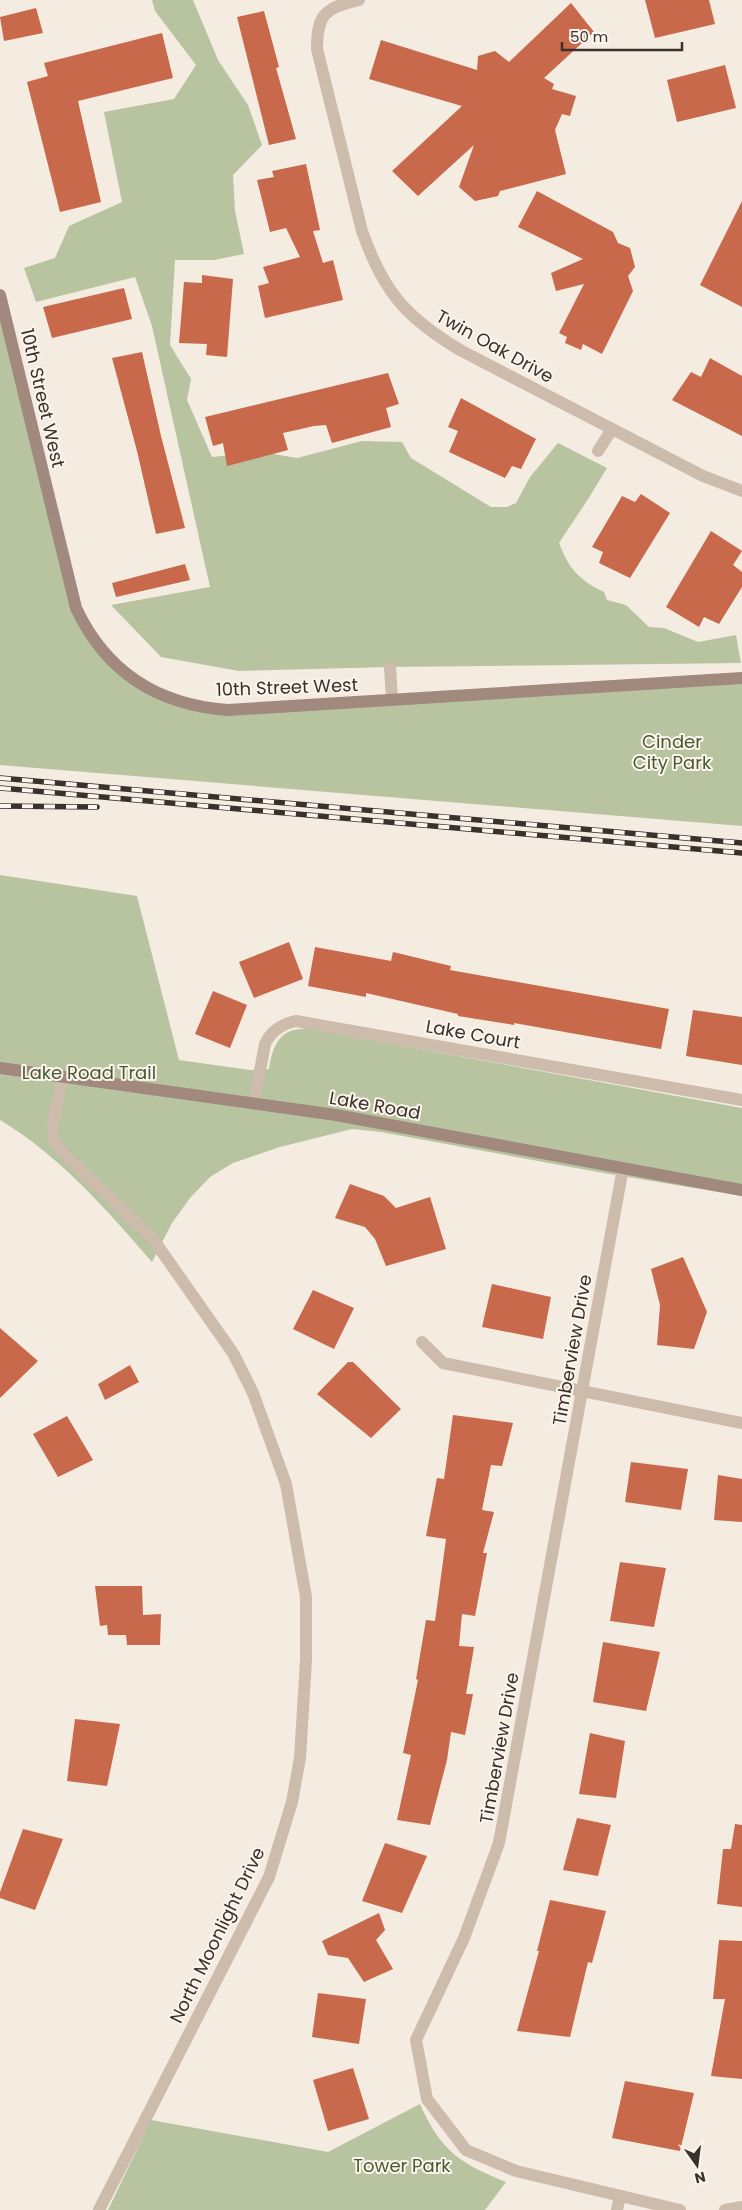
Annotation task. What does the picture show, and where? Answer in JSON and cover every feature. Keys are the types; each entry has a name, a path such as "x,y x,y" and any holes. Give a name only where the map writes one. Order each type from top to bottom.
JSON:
{"street":[{"name":"Twin Oak Drive","path":"358,0 333,8 321,17 317,32 317,48 362,231 374,263 395,298 436,336 703,476 742,491"},
{"name":"10th Street West","path":"0,295 72,595 83,623 114,665 130,677 162,695 196,706 228,710 742,678"},
{"path":"598,451 612,429"},
{"path":"390,667 392,700"},
{"name":"Lake Court","path":"254,1103 265,1044 268,1038 281,1026 296,1021 742,1100"},
{"name":"Lake Road","path":"0,1068 254,1103 417,1129 742,1190"},
{"name":"North Moonlight Drive","path":"63,1077 53,1127 53,1136 56,1144 63,1153 153,1238 233,1352 253,1393 286,1484 306,1597 306,1668 300,1758 292,1802 269,1877 99,2210"},
{"name":"Timberview Drive","path":"623,1168 499,1843 464,1938 416,2040 427,2099 466,2150 516,2171 680,2210"},
{"path":"422,1342 443,1363 742,1423"},
{"path":"617,2210 620,2196"},
{"path":"725,2210 742,2207"}],"green space":[{"path":"152,0 193,0 218,60 248,105 262,145 233,175 235,211 244,254 214,260 175,260 170,345 191,379 187,400 212,457 262,452 297,458 362,441 402,442 411,458 491,507 507,507 516,503 530,477 558,443 607,468 559,543 571,567 581,578 604,592 607,600 626,605 649,627 664,628 698,642 736,635 741,663 390,667 239,671 161,657 111,605 210,587 152,326 135,277 36,302 24,268 55,258 69,226 122,202 104,112 174,99 196,65 155,11"},
{"name":"Cinder City Park","path":"0,295 72,595 102,651 146,687 196,706 742,679 742,826 0,765"},
{"name":"Lake Road Trail","path":"0,875 137,896 179,1060 250,1070 269,1069 273,1052 280,1038 292,1031 310,1029 742,1108 742,1196 598,1172 381,1132 352,1129 280,1147 233,1163 210,1177 190,1198 172,1223 152,1262 118,1223 63,1167 22,1134 0,1120"},
{"name":"Tower Park","path":"420,2104 436,2133 453,2154 476,2168 506,2182 485,2210 108,2210 151,2120 328,2152"}],"building":[{"path":"645,0 709,0 715,24 655,38"},
{"path":"571,3 594,32 544,78 554,84 552,89 576,96 570,116 562,114 555,130 566,174 500,191 498,196 475,201 459,187 474,145 418,196 392,171 462,106 369,79 381,40 477,70 478,56 495,51 509,62"},
{"path":"36,8 43,33 4,41 0,17"},
{"path":"264,11 279,67 276,68 296,139 269,145 237,17"},
{"path":"162,33 173,78 78,101 101,202 60,212 27,82 48,76 44,63"},
{"path":"725,65 736,108 677,122 667,80"},
{"path":"306,164 320,230 313,231 323,263 333,260 343,300 265,318 258,286 269,283 263,267 300,257 286,228 270,232 257,180 274,177 272,171"},
{"path":"537,191 613,232 618,243 630,248 635,267 628,276 633,291 602,354 583,344 581,350 565,343 567,337 559,333 584,284 556,291 551,273 583,259 518,227"},
{"path":"742,201 742,307 700,285"},
{"path":"202,275 233,279 227,357 206,355 207,344 179,343 184,282 202,283"},
{"path":"124,288 132,319 52,338 43,307"},
{"path":"142,352 185,528 156,534 137,451 112,358"},
{"path":"710,358 742,376 742,436 672,400 691,372 701,377"},
{"path":"388,373 399,404 386,408 391,427 332,443 326,425 283,433 288,450 227,466 223,443 213,446 205,417"},
{"path":"461,398 536,439 521,469 512,466 505,478 449,452 458,431 448,427"},
{"path":"641,494 670,513 630,578 599,563 603,552 592,547 622,496 635,502"},
{"path":"711,531 742,551 733,565 742,572 742,587 719,624 704,617 699,627 666,607"},
{"path":"185,564 190,580 116,597 112,583"},
{"path":"289,942 303,979 254,998 239,962"},
{"path":"315,947 391,961 393,952 451,966 450,970 669,1009 661,1049 514,1023 514,1025 458,1016 458,1014 366,993 366,997 308,986"},
{"path":"213,991 247,1005 230,1048 195,1034"},
{"path":"693,1010 742,1017 742,1065 686,1056"},
{"path":"350,1184 384,1196 396,1208 430,1197 446,1249 386,1266 375,1239 365,1227 335,1218"},
{"path":"683,1257 707,1312 694,1349 657,1345 660,1305 651,1269"},
{"path":"492,1284 551,1297 543,1339 482,1327"},
{"path":"313,1290 354,1308 334,1349 293,1329"},
{"path":"0,1328 38,1361 0,1398"},
{"path":"348,1362 353,1362 401,1409 371,1438 317,1394"},
{"path":"130,1365 139,1382 105,1400 98,1384"},
{"path":"453,1415 513,1423 502,1466 491,1465 482,1510 494,1512 483,1553 487,1553 475,1616 462,1614 459,1646 474,1647 466,1694 473,1694 465,1735 451,1732 447,1760 430,1825 397,1820 411,1755 403,1753 418,1680 416,1679 426,1620 435,1621 446,1539 426,1536 437,1478 444,1479"},
{"path":"67,1416 93,1460 58,1477 33,1434"},
{"path":"631,1462 688,1469 681,1510 625,1502"},
{"path":"718,1475 742,1479 742,1522 714,1520"},
{"path":"620,1562 666,1568 654,1627 610,1621"},
{"path":"95,1586 142,1586 143,1615 161,1614 160,1645 127,1645 126,1635 108,1635 107,1625 100,1626"},
{"path":"603,1642 660,1652 646,1711 593,1702"},
{"path":"75,1719 120,1724 107,1786 67,1781"},
{"path":"590,1733 625,1741 616,1798 579,1794"},
{"path":"577,1818 611,1825 598,1876 563,1870"},
{"path":"735,1824 742,1825 742,1907 717,1904 723,1849 731,1849"},
{"path":"23,1829 63,1839 35,1910 0,1898 0,1892"},
{"path":"385,1843 427,1856 402,1913 362,1901"},
{"path":"550,1900 606,1911 592,1963 588,1962 570,2037 517,2031 539,1951 537,1951"},
{"path":"379,1913 385,1930 376,1940 393,1969 364,1982 348,1958 328,1955 322,1941"},
{"path":"719,1940 742,1941 742,2079 711,2076 725,1999 713,1999"},
{"path":"318,1993 366,1999 359,2044 312,2037"},
{"path":"353,2068 369,2119 328,2131 313,2080"},
{"path":"625,2081 694,2093 680,2151 612,2138"}],"railway":[{"path":"0,778 742,843"},
{"path":"0,788 742,853"},
{"path":"0,806 97,807"}]}
